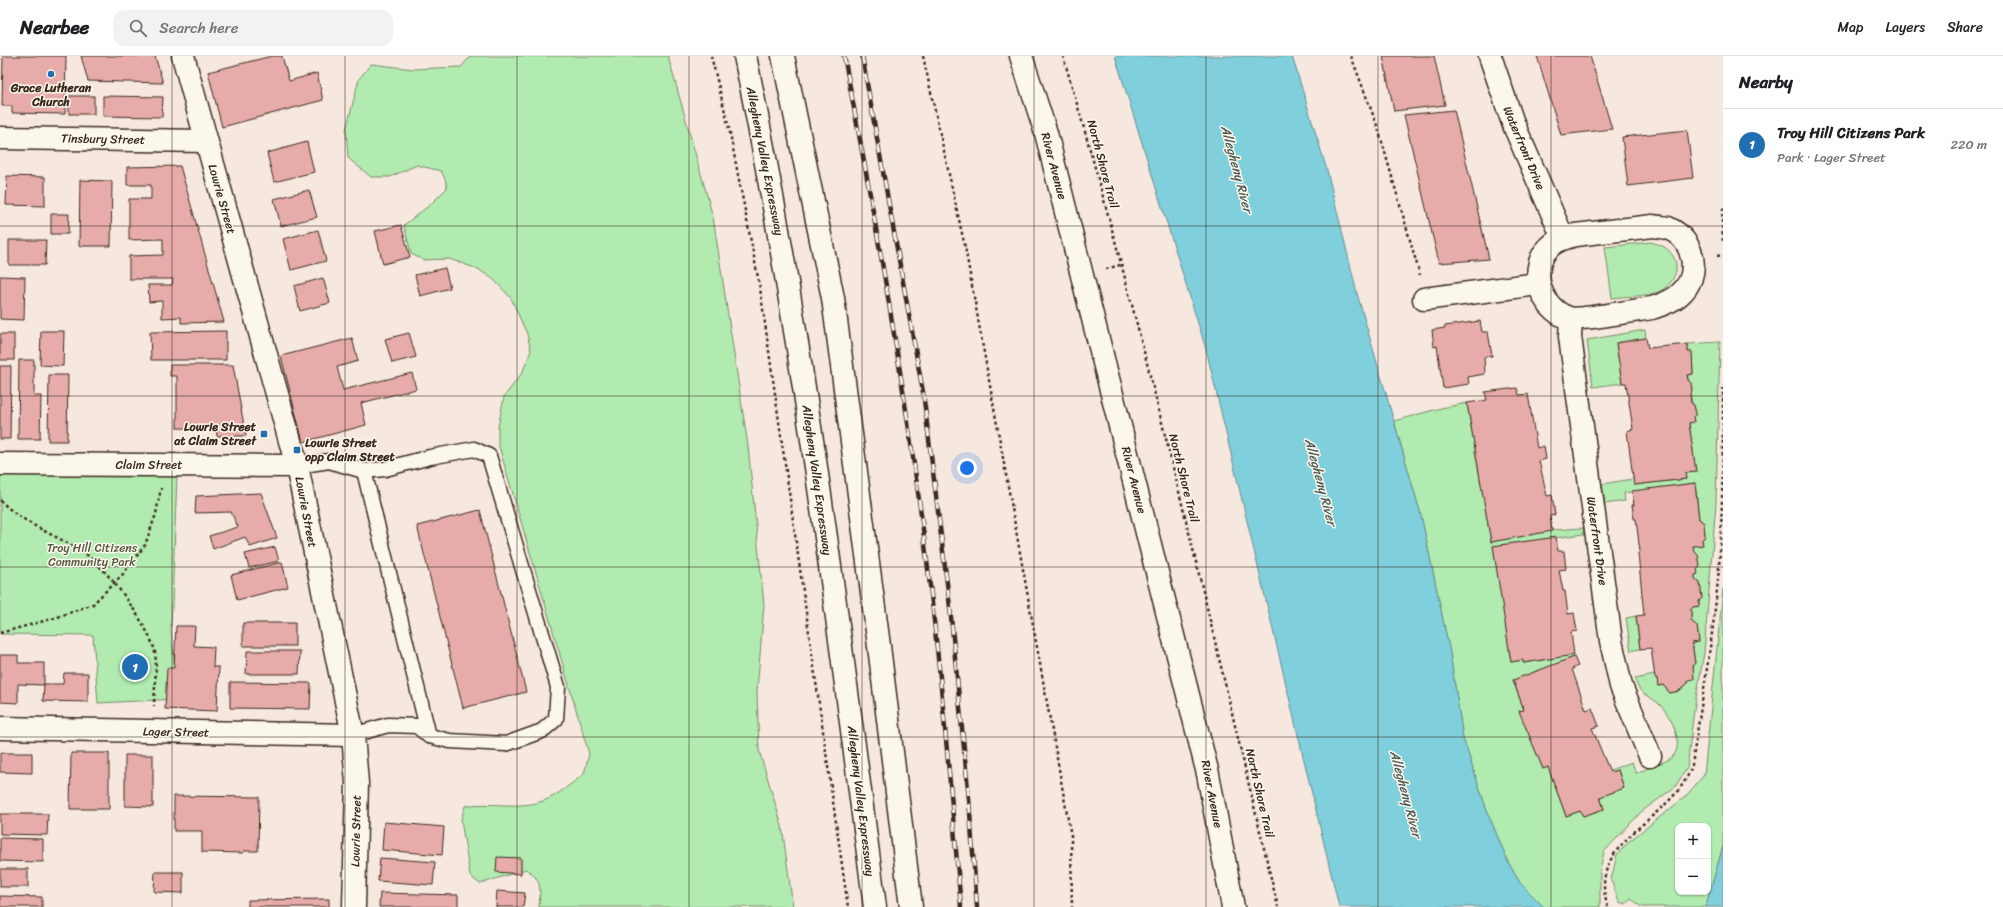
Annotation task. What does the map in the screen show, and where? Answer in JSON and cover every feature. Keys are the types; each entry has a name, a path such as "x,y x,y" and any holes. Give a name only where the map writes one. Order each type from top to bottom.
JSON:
{"main road":[{"name":"Lowrie Street","path":"183,56 297,466 353,735 357,783 354,907"},
{"path":"737,56 767,165"},
{"name":"Allegheny Valley Expressway","path":"745,56 767,165 797,342 842,647 875,907"},
{"path":"783,56 833,298 878,638 911,907"},
{"path":"789,56 796,114"},
{"name":"River Avenue","path":"1021,56 1046,133 1208,774 1233,907"},
{"name":"Waterfront Drive","path":"1490,56 1510,116 1563,238"},
{"name":"Tinsbury Street","path":"0,138 206,141"},
{"path":"1653,226 1668,228 1680,236 1690,249 1694,264 1690,281 1680,295 1664,304 1652,308 1571,319 1553,309 1545,301 1538,284 1540,263 1552,244 1563,238 1575,235 1653,226"},
{"path":"1424,299 1538,284"},
{"name":"Waterfront Drive","path":"1571,319 1572,352 1611,641 1622,686 1650,756"},
{"name":"Claim Street","path":"0,464 297,466"},
{"name":"Lager Street","path":"0,728 353,735"}],"lane":[{"path":"297,466 329,461 364,471 385,469 474,449 489,456 558,687 556,719 542,731 506,744 450,741 429,736 416,726 388,725 353,735"},
{"path":"364,471 429,736"}],"path":[{"path":"710,56 729,128 760,288 848,907"},
{"path":"923,56 965,247 1070,836 1072,907"},
{"name":"North Shore Trail","path":"1062,56 1084,129 1149,374 1278,907"},
{"path":"1351,56 1378,128 1420,274 1424,299"},
{"path":"1723,208 1723,242"},
{"path":"1608,907 1604,896 1604,880 1610,861 1617,848 1680,790 1688,778 1692,765 1708,661 1719,567 1723,474 1723,388"},
{"path":"0,633 55,618 93,604 124,574 145,545 156,514 161,494 160,465"},
{"path":"0,500 7,507 44,532 81,550 101,566 142,623 154,650 152,731"}],"green space":[{"path":"471,56 668,56 713,217 748,446 764,605 757,691 759,750 782,826 793,907 539,907 540,890 538,881 526,869 480,884 470,876 461,820 465,806 485,804 524,805 534,804 548,799 559,793 584,774 589,754 498,443 498,427 504,397 522,373 531,351 527,334 511,298 493,279 478,269 449,259 423,260 411,254 404,225 431,204 447,188 441,171 417,165 390,177 371,177 348,158 346,130 359,79 371,64 413,69 461,67"},
{"path":"1651,242 1666,248 1674,257 1676,269 1672,280 1664,289 1653,294 1612,298 1605,247"},
{"path":"1645,330 1646,338 1616,343 1622,383 1593,387 1587,340"},
{"path":"1720,342 1716,503 1704,653 1694,710 1687,768 1675,787 1641,812 1604,852 1600,870 1600,907 1544,907 1520,883 1508,862 1487,811 1463,738 1450,653 1421,515 1394,421 1441,408 1467,403 1491,542 1552,530 1583,528 1584,534 1494,546 1511,662 1523,660 1524,663 1574,655 1574,657 1513,681 1524,710 1520,711 1543,769 1548,767 1566,816 1580,811 1583,816 1604,809 1600,797 1624,788 1618,770 1610,772 1610,770 1632,762 1636,773 1660,764 1672,757 1676,751 1677,737 1672,722 1659,704 1639,689 1635,679 1654,675 1655,678 1657,678 1658,686 1663,685 1670,693 1679,691 1688,683 1695,663 1692,643 1699,642 1697,626 1691,621 1691,609 1699,606 1699,601 1702,598 1700,583 1695,579 1695,575 1697,574 1693,546 1702,545 1702,540 1705,536 1704,523 1699,519 1695,483 1624,493 1625,501 1605,504 1602,484 1633,479 1635,485 1686,479 1685,473 1696,472 1689,423 1694,422 1693,417 1696,414 1690,394 1692,390 1687,375 1693,374 1692,352 1688,352 1688,344"},
{"name":"Troy Hill Citizens Community Park","path":"0,474 177,476 171,631 178,699 98,703 93,635 0,634"},
{"path":"1723,589 1723,846 1711,888 1711,823 1675,823 1675,895 1709,895 1707,902 1705,907 1641,907 1631,898 1626,904 1619,902 1611,880 1617,855 1628,842 1685,797 1704,775"},
{"path":"1636,616 1640,649 1631,651 1626,618"}],"water":[{"name":"Allegheny River","path":"1115,56 1292,56 1327,170 1358,297 1421,515 1450,653 1463,738 1487,811 1508,862 1520,883 1544,907 1339,907 1206,349"},
{"path":"1723,846 1723,907 1705,907 1709,895 1711,895 1711,888"}],"building":[{"path":"3,56 66,56 65,114 12,113 12,106 2,106"},
{"path":"81,56 155,56 163,83 88,81"},
{"path":"272,56 282,56 289,81 317,73 323,100 222,127 208,72"},
{"path":"1383,56 1434,56 1445,105 1394,111"},
{"path":"1537,56 1590,56 1612,129 1561,135"},
{"path":"69,96 94,96 94,114 69,114"},
{"path":"103,96 163,97 162,117 103,116"},
{"path":"1454,110 1489,259 1439,263 1404,115"},
{"path":"1687,130 1693,178 1628,186 1622,137"},
{"path":"307,142 314,172 274,182 267,153"},
{"path":"180,166 224,322 181,323 181,317 162,318 162,301 149,302 148,285 172,285 173,279 129,279 129,256 163,255 163,239 129,240 129,199 151,199 151,185 127,185 127,167"},
{"path":"7,176 45,177 45,206 6,205"},
{"path":"80,180 112,181 111,246 79,246"},
{"path":"309,190 317,217 281,226 274,199"},
{"path":"51,214 69,214 68,234 51,234"},
{"path":"401,225 410,257 383,264 375,231"},
{"path":"318,230 326,261 291,270 283,239"},
{"path":"9,240 46,240 45,265 9,265"},
{"path":"445,268 450,288 420,296 415,275"},
{"path":"0,276 25,277 24,320 0,319"},
{"path":"323,278 330,303 300,311 294,286"},
{"path":"1480,321 1482,332 1488,332 1492,356 1484,357 1485,374 1468,377 1469,384 1443,388 1437,346 1434,347 1432,330 1445,328 1445,326"},
{"path":"41,331 64,331 63,366 40,365"},
{"path":"226,331 226,360 151,360 150,332"},
{"path":"409,333 416,357 392,363 385,339"},
{"path":"0,334 14,334 14,360 0,360"},
{"path":"352,338 358,361 337,367 343,390 412,373 416,389 361,403 366,425 303,442 281,356"},
{"path":"1646,338 1648,348 1688,344 1688,352 1692,352 1693,374 1687,375 1688,380 1691,383 1692,390 1690,394 1691,403 1694,405 1696,414 1693,417 1694,422 1689,423 1696,472 1685,473 1686,479 1634,485 1627,431 1633,429 1626,383 1622,383 1616,343"},
{"path":"19,360 34,360 34,396 41,396 40,439 18,439"},
{"path":"170,365 233,365 246,436 217,436 216,429 177,428 177,376 170,376"},
{"path":"0,366 11,366 10,439 0,439"},
{"path":"49,375 68,375 67,441 48,441"},
{"path":"1517,388 1519,395 1528,394 1537,448 1544,446 1546,459 1539,461 1547,496 1552,495 1555,515 1550,516 1552,531 1491,542 1467,403 1487,400 1485,392"},
{"path":"1695,483 1699,519 1704,523 1705,536 1702,540 1703,545 1693,546 1694,550 1698,554 1700,566 1697,570 1698,574 1695,575 1695,579 1700,583 1702,598 1699,601 1699,606 1691,609 1691,621 1697,626 1699,642 1692,643 1695,663 1693,665 1694,679 1688,680 1688,683 1679,691 1670,693 1663,685 1658,686 1657,678 1655,678 1651,648 1640,649 1636,616 1644,615 1638,553 1640,552 1636,519 1634,519 1632,505 1634,505 1632,491"},
{"path":"261,493 277,538 250,547 245,537 213,549 209,536 238,527 231,512 195,513 196,496"},
{"path":"480,510 526,692 463,708 417,526"},
{"path":"1556,537 1558,551 1564,551 1566,569 1559,570 1563,591 1565,591 1568,614 1574,613 1577,631 1571,632 1574,655 1523,663 1523,660 1511,662 1493,546"},
{"path":"275,547 279,561 249,568 245,554"},
{"path":"282,562 288,587 237,600 231,575"},
{"path":"243,623 295,623 295,646 243,646"},
{"path":"176,626 195,626 194,646 214,647 213,667 219,667 217,711 165,709 167,668 174,668"},
{"path":"247,651 300,651 299,674 246,674"},
{"path":"0,655 18,655 18,663 44,663 44,685 18,684 18,703 0,702"},
{"path":"1574,657 1578,666 1572,669 1586,710 1592,708 1599,726 1592,728 1610,772 1618,770 1624,788 1600,797 1604,809 1583,816 1580,811 1566,816 1548,767 1543,769 1519,711 1524,710 1513,680"},
{"path":"64,673 88,673 88,702 43,701 44,684 63,684"},
{"path":"230,682 311,683 310,709 230,708"},
{"path":"0,753 32,753 32,773 0,772"},
{"path":"71,753 109,753 109,809 70,809"},
{"path":"125,755 153,755 153,807 125,806"},
{"path":"174,796 259,797 258,851 244,851 243,853 202,852 202,831 174,831"},
{"path":"0,814 48,814 47,835 0,834"},
{"path":"384,822 444,827 442,855 382,850"},
{"path":"0,838 43,839 43,862 0,861"},
{"path":"497,857 521,858 521,874 496,872"},
{"path":"380,858 435,862 433,885 378,881"},
{"path":"0,869 28,869 28,887 0,887"},
{"path":"155,872 183,872 183,893 154,892"},
{"path":"497,891 525,893 523,907 496,907"},
{"path":"380,893 458,895 458,907 379,907"},
{"path":"0,896 42,897 42,907 0,907"},
{"path":"329,899 329,907 248,907 248,900"}],"railway":[{"path":"844,56 888,296 916,477 935,629 961,907"},
{"path":"862,56 923,392 950,607 969,799 977,907"}],"place":[{"name":"Grace Lutheran Church","path":"51,74"},
{"name":"Lowrie Street at Claim Street","path":"264,434"},
{"name":"Lowrie Street opp Claim Street","path":"297,450"},
{"name":"Troy Hill Citizens Park","path":"135,667"}]}
